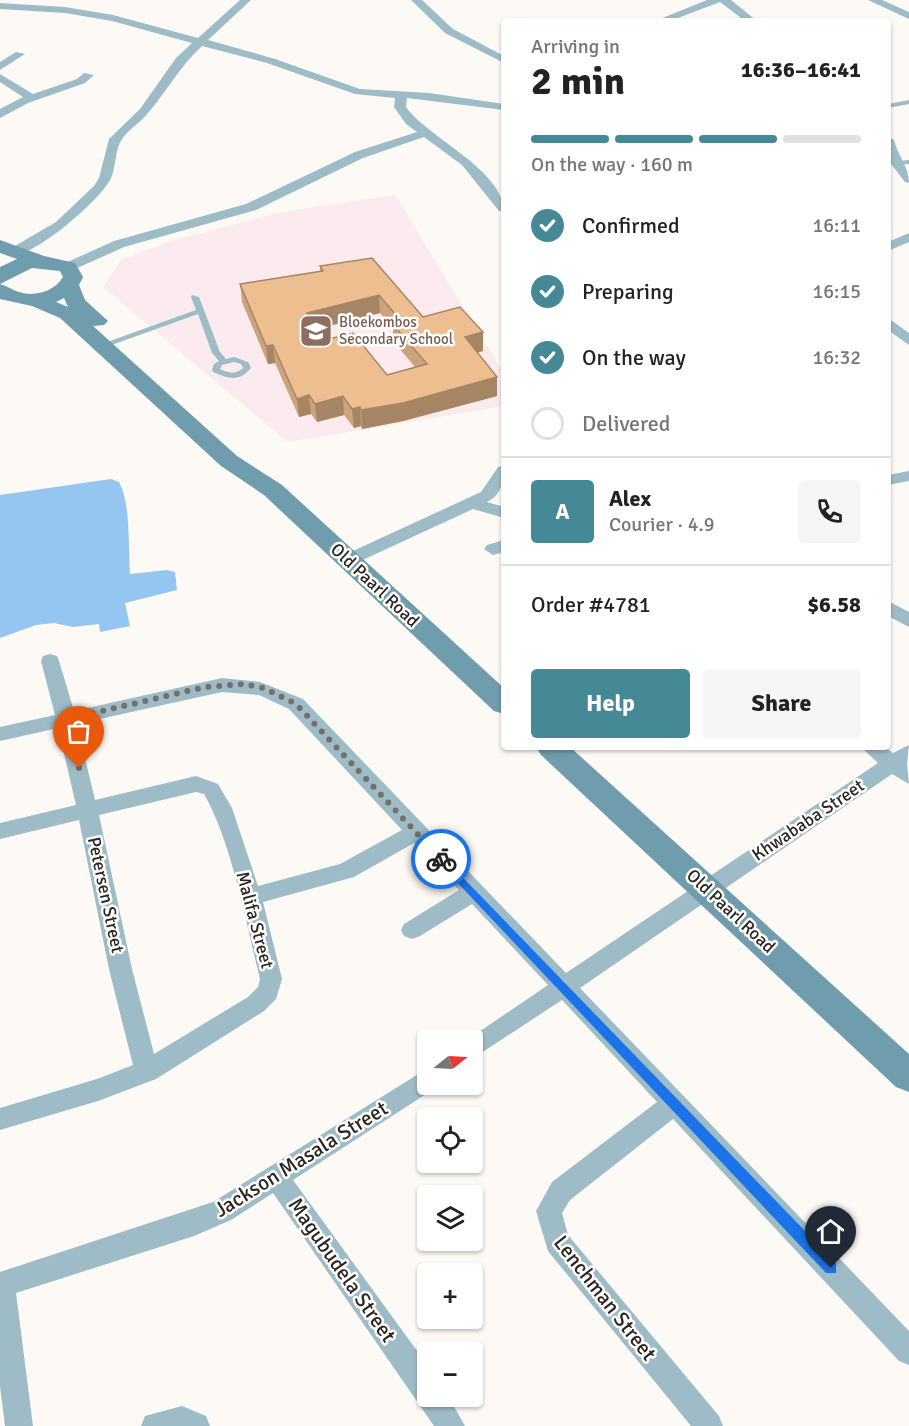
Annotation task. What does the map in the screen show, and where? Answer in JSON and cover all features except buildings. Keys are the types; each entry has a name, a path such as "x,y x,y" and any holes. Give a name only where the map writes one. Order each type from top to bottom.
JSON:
{"main road":[{"path":"0,303 54,295 68,277 40,261 2,268"},
{"name":"Old Paarl Road","path":"2,268 9,296 27,299 67,314 111,342"},
{"name":"Old Paarl Road","path":"68,277 76,303 111,342 229,461 273,490 501,701"},
{"name":"Old Paarl Road","path":"554,750 909,1076"}],"street":[{"path":"2,268 60,225 99,188 105,178 114,139 144,111 176,66 246,0"},
{"path":"416,0 449,31 501,57"},
{"path":"674,0 688,9"},
{"path":"667,18 716,0"},
{"path":"724,0 748,18"},
{"path":"873,0 909,16"},
{"path":"0,6 81,12 202,41 293,68 359,93 429,96 501,107"},
{"path":"0,68 20,54"},
{"path":"0,114 32,98 81,81 88,75"},
{"path":"2,81 32,98"},
{"path":"401,96 400,107 403,113 425,133 466,162 501,204"},
{"path":"68,277 119,244 251,207 350,158 425,133"},
{"path":"891,144 903,162 909,179"},
{"path":"891,232 909,237"},
{"path":"891,246 909,237"},
{"path":"891,325 909,341"},
{"path":"348,560 487,496 501,475"},
{"path":"472,503 501,512"},
{"path":"891,609 909,621"},
{"name":"Petersen Street","path":"50,661 68,719 110,923 147,1071"},
{"path":"0,734 205,687 243,684 264,688 296,704 909,1351"},
{"path":"880,750 900,757 909,776"},
{"name":"Khwababa Street","path":"707,889 900,757"},
{"name":"Malifa Street","path":"0,1119 98,1090 147,1071 256,1004 268,992 271,979 268,959 251,897 222,808 211,789 196,784 88,809"},
{"path":"0,831 88,809"},
{"path":"251,897 346,871 416,832"},
{"path":"483,1043 567,988 707,889"},
{"path":"412,930 473,892"},
{"name":"Jackson Masala Street","path":"1,1285 195,1223 222,1211 277,1178 417,1086"},
{"name":"Lenchman Street","path":"675,1103 561,1191 549,1211 557,1242 709,1426"},
{"name":"Magubudela Street","path":"277,1178 417,1375"},
{"path":"1,1285 19,1426"},
{"path":"438,1407 451,1426"},
{"path":"155,1426 182,1420 196,1426"}],"lane":[{"path":"891,105 909,102"},
{"path":"195,297 216,353 223,361"},
{"path":"111,342 200,311"}],"shaded area":[{"name":"Bloekombos Secondary School","path":"395,195 501,369 501,406 288,442 103,287 121,260 171,241 277,213"}],"water":[{"path":"111,479 119,482 126,502 130,574 167,570 175,572 177,590 125,603 130,626 100,632 99,624 73,627 54,623 36,625 0,638 0,495"}],"way so far":[{"path":"79,768 68,719 205,687 243,684 264,688 296,704 441,859"}],"place":[{"name":"Bloekombos Secondary School","path":"316,331"}],"route":[{"path":"441,859 567,988 831,1268"}]}
